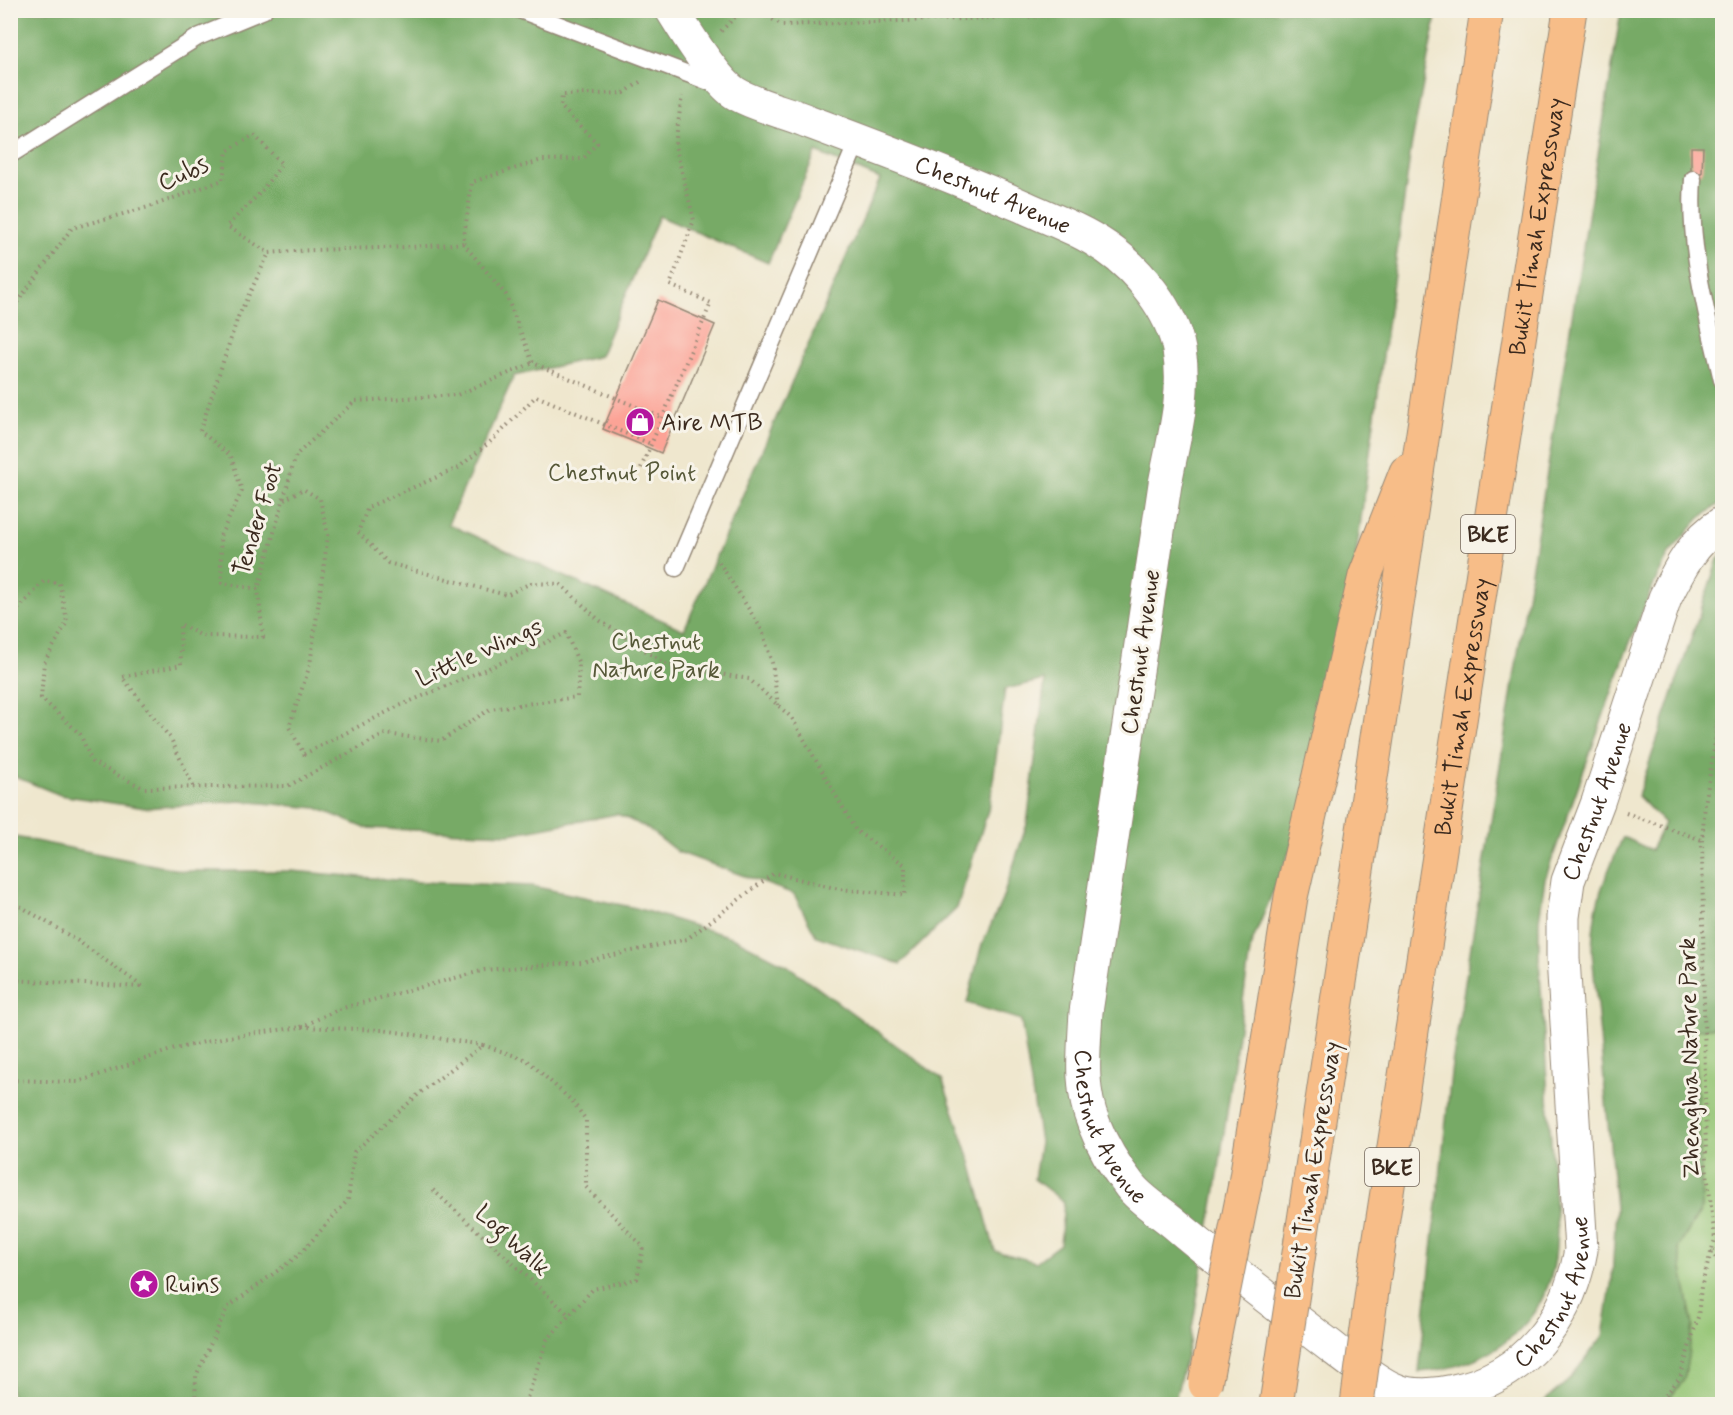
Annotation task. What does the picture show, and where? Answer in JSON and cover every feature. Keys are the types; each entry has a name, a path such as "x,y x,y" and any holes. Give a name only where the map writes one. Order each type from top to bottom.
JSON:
{"highway":[{"name":"Bukit Timah Expressway","path":"1276,1404 1487,10"},
{"name":"Bukit Timah Expressway","path":"1357,1404 1374,1276 1570,10"},
{"path":"1203,1394 1245,1184 1291,897 1365,576 1427,418"}],"street":[{"name":"Chestnut Avenue","path":"672,10 699,52 735,93 987,191 1086,235 1109,249 1129,267 1157,299 1170,323 1179,348 1182,376 1180,403 1165,484 1086,1012 1083,1078 1086,1101 1104,1145 1131,1188 1202,1248 1349,1360 1396,1390 1441,1394 1465,1389 1497,1377 1521,1362 1556,1322 1572,1287 1581,1250 1563,958 1563,917 1568,881 1598,802 1665,598 1692,549 1722,523"}],"lane":[{"path":"10,154 198,37 264,10"},
{"path":"520,10 735,93"},
{"path":"676,568 858,140"},
{"path":"1693,180 1691,210 1696,260 1722,380"}],"path":[{"path":"757,10 782,26 1050,16 1092,10"},
{"path":"662,66 624,93 562,95 561,107 597,143 584,159 542,160 472,182 463,243 506,295 532,363 663,418"},
{"path":"641,468 711,303 670,285 694,220 675,146 685,73"},
{"name":"Cubs","path":"10,312 72,228 152,206 223,180 227,151 254,135 282,164 259,194 227,226 269,253"},
{"path":"269,253 323,248 401,249 463,243"},
{"name":"Tender Foot","path":"269,253 238,317 200,431 231,456 242,491 220,536 222,584 258,589 296,455 355,401 457,395 532,363"},
{"path":"301,1027 339,1009 485,970 582,962 687,939 774,873 839,889 905,895 905,865 856,831 792,718 749,679 667,665 599,620 560,584 531,582 506,595 388,563 358,532 368,507 458,468 496,437 536,396 651,444"},
{"name":"Little Wings","path":"10,618 44,581 59,583 67,622 44,663 41,698 80,734 92,762 143,788 288,786 385,734 441,741 490,709 577,697 579,664 566,633 399,706 304,754 289,727 310,665 328,535 320,499 303,489 284,500"},
{"path":"719,562 762,630 772,663 778,706"},
{"path":"193,786 171,739 122,678 181,665 180,624 202,636 263,637 258,589"},
{"name":"Zhenghua Nature Park","path":"1658,1404 1680,1378 1698,1317 1701,1287 1715,1239 1706,1165 1702,840 1705,804 1722,700"},
{"path":"1598,802 1702,840"},
{"path":"10,900 78,941 143,987 10,980"},
{"path":"10,1080 78,1082 171,1050 221,1038 301,1027 383,1030 483,1045 527,1060 573,1102 586,1120 586,1187 622,1222 643,1247 637,1279 593,1289 547,1340 525,1404"},
{"path":"195,1404 196,1376 226,1308 299,1254 348,1200 354,1152 420,1093 483,1045"},
{"name":"Log Walk","path":"433,1190 569,1315"},
{"path":"1712,1251 1722,1269"}],"green space":[{"name":"Chestnut Nature Park","path":"11,11 1437,11 1411,148 1329,756 1251,945 1216,1189 1190,1340 1174,1404 11,1404 10,836 184,871 291,871 420,882 532,886 636,908 734,938 788,966 942,1079 971,1162 995,1251 1036,1262 1060,1244 1064,1202 1034,1179 1040,1142 1021,1020 967,1003 981,947 1002,900 1027,824 1045,680 1005,689 990,804 957,908 900,964 816,936 794,894 678,852 645,827 617,814 510,834 365,828 317,808 240,801 145,808 60,795 11,775","holes":["816,152 880,179 684,630 448,524 514,376 600,356 659,216 768,263"]},
{"path":"1621,11 1722,11 1722,502 1700,518 1670,552 1651,590 1625,655 1545,879 1539,920 1539,958 1557,1232 1554,1264 1545,1292 1534,1312 1504,1343 1485,1355 1464,1363 1419,1372 1452,1064"},
{"path":"1722,556 1722,1026 1695,1030 1702,1208 1678,1248 1693,1326 1684,1380 1665,1404 1541,1404 1569,1380 1603,1336 1612,1279 1616,1208 1592,952 1594,920 1600,893 1623,837 1651,850 1664,823 1638,796 1718,559"},
{"path":"1722,1026 1722,1404 1665,1404 1684,1380 1693,1326 1678,1248 1702,1208 1695,1030"}],"building":[{"path":"1691,147 1703,147 1702,173 1691,172"},
{"name":"Chestnut Point","path":"658,300 715,325 661,453 603,429"}],"place":[{"name":"Aire MTB","path":"640,422"},
{"name":"Ruins","path":"144,1284"}]}
